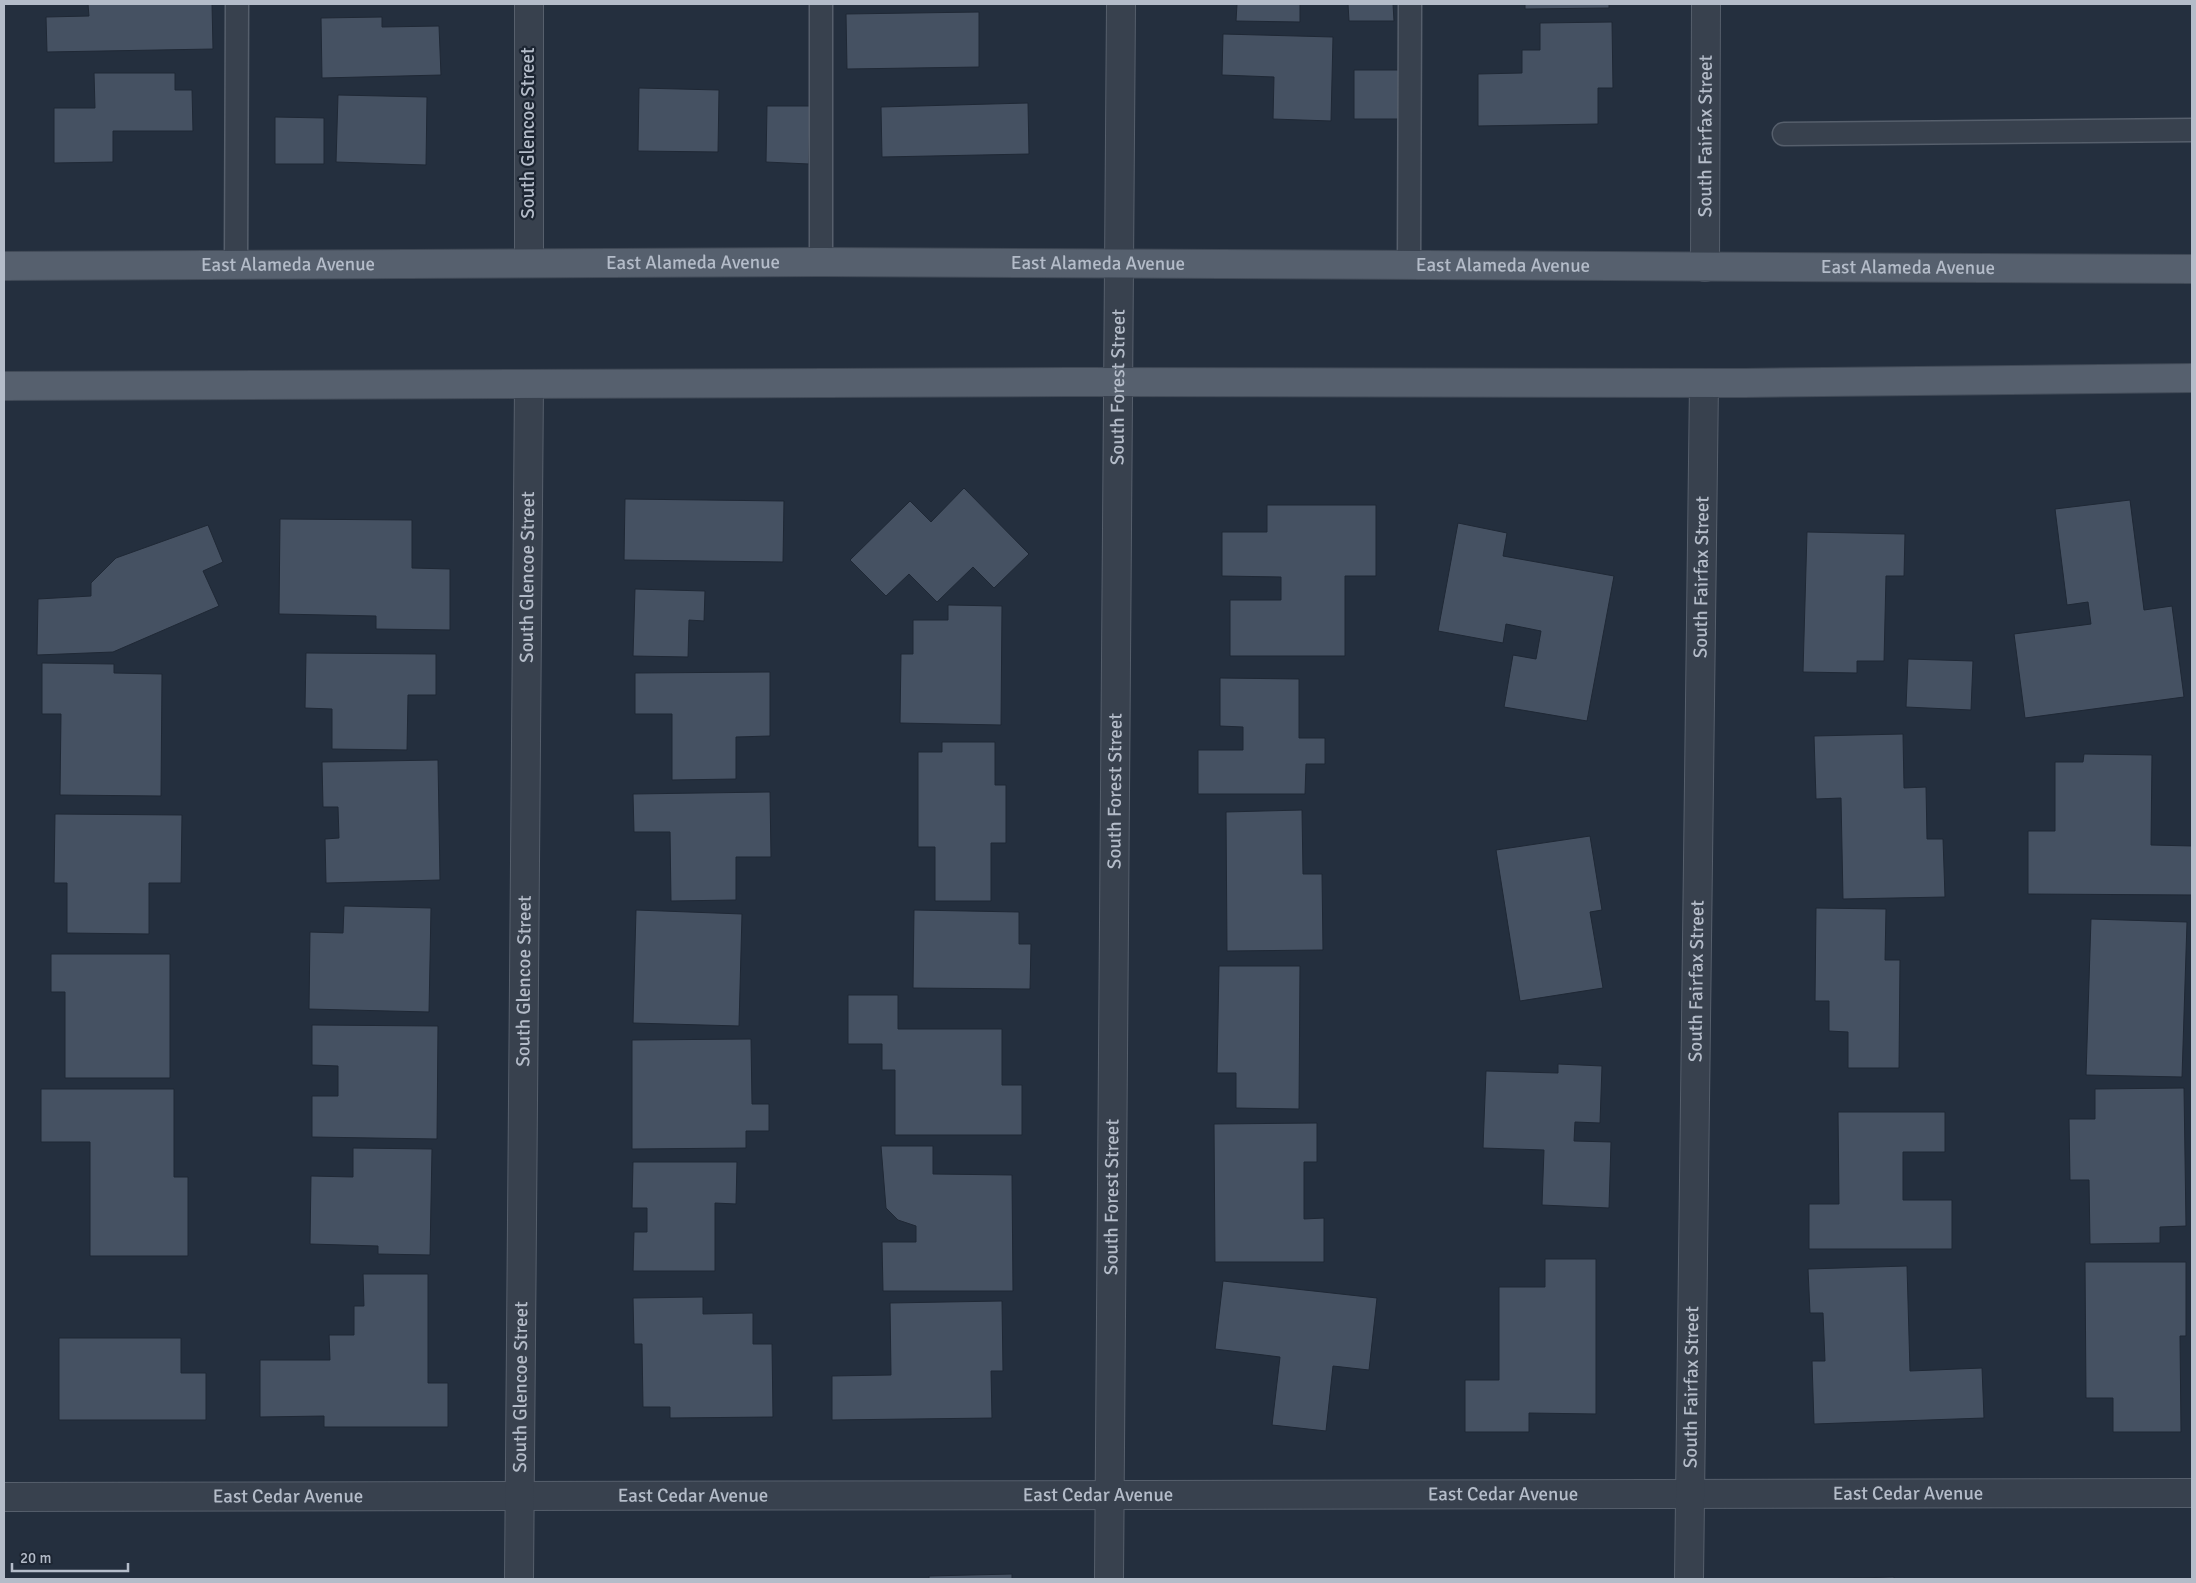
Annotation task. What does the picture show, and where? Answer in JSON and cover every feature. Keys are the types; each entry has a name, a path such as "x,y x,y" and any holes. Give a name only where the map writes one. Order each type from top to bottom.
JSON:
{"main road":[{"name":"East Alameda Avenue","path":"4,266 821,262 2192,269"},
{"path":"4,386 1117,382 1704,383 2192,378"}],"street":[{"name":"South Glencoe Street","path":"529,4 529,263"},
{"name":"South Forest Street","path":"1109,1579 1121,4"},
{"name":"South Fairfax Street","path":"1705,267 1706,4"},
{"name":"South Fairfax Street","path":"1689,1579 1704,383"},
{"name":"South Glencoe Street","path":"519,1579 529,385"},
{"name":"East Cedar Avenue","path":"4,1497 2192,1493"}],"lane":[{"path":"236,265 237,4"},
{"path":"821,4 821,262"},
{"path":"1409,266 1410,4"},
{"path":"1784,134 2192,130"}],"building":[{"path":"88,4 212,4 213,49 47,52 46,17 89,16"},
{"path":"1237,4 1300,4 1300,22 1236,21"},
{"path":"1348,4 1393,4 1394,21 1349,21"},
{"path":"1525,4 1609,4 1609,8 1525,9"},
{"path":"979,12 979,67 847,69 846,14"},
{"path":"382,17 382,27 439,26 441,75 322,78 321,18"},
{"path":"1612,22 1613,88 1598,88 1598,124 1478,126 1478,74 1522,73 1522,50 1540,50 1540,23"},
{"path":"1223,34 1333,37 1331,121 1273,119 1274,77 1222,75"},
{"path":"1354,70 1399,70 1399,119 1354,119"},
{"path":"94,73 175,73 175,90 192,90 193,131 113,131 113,162 54,163 54,108 95,108"},
{"path":"639,88 719,90 718,152 638,151"},
{"path":"338,95 427,97 426,165 336,162"},
{"path":"1028,103 1029,154 882,157 881,107"},
{"path":"767,106 810,106 809,164 766,162"},
{"path":"275,117 324,118 324,164 275,164"},
{"path":"964,488 1029,554 994,588 973,567 937,602 909,574 886,596 850,560 910,501 931,522"},
{"path":"625,499 784,501 783,562 624,560"},
{"path":"2130,500 2144,610 2172,606 2184,697 2025,718 2014,634 2091,624 2088,602 2067,605 2055,509"},
{"path":"1267,505 1376,505 1376,576 1345,576 1345,656 1230,656 1230,600 1281,600 1281,577 1222,576 1222,532 1267,532"},
{"path":"280,519 412,520 412,568 450,569 450,630 376,629 376,616 279,614"},
{"path":"1458,523 1507,533 1503,556 1614,576 1587,721 1504,707 1513,655 1536,659 1541,631 1506,624 1503,643 1438,631"},
{"path":"208,525 223,562 203,571 219,606 113,652 37,655 38,599 91,596 91,583 116,558"},
{"path":"1807,532 1905,534 1904,576 1886,576 1884,661 1857,661 1857,673 1803,672"},
{"path":"635,589 705,591 704,621 689,620 688,657 633,656"},
{"path":"948,605 1002,606 1001,725 900,723 901,654 913,654 913,620 948,620"},
{"path":"306,653 436,654 436,695 408,695 407,750 332,749 332,709 305,708"},
{"path":"1908,659 1973,661 1971,710 1906,707"},
{"path":"42,663 114,664 114,673 162,674 161,796 60,795 61,714 42,714"},
{"path":"770,672 770,736 736,737 736,779 672,780 672,714 635,714 635,673"},
{"path":"1220,678 1299,679 1299,738 1325,738 1325,764 1306,764 1305,794 1198,794 1198,750 1243,750 1243,727 1220,726"},
{"path":"1903,734 1904,788 1926,787 1927,839 1943,839 1945,897 1843,899 1841,798 1816,799 1814,736"},
{"path":"942,742 995,742 995,785 1006,785 1006,843 991,843 991,901 935,901 935,847 918,847 918,752 942,752"},
{"path":"2084,754 2152,755 2151,845 2192,846 2192,895 2028,894 2028,831 2055,831 2055,762 2083,762"},
{"path":"438,760 440,880 326,883 325,839 339,838 338,807 323,807 322,762"},
{"path":"770,792 771,857 736,857 736,900 671,901 670,832 634,832 633,794"},
{"path":"1302,810 1303,874 1322,874 1323,950 1227,951 1226,812"},
{"path":"55,814 182,815 181,883 149,883 149,934 67,933 67,883 54,883"},
{"path":"1590,836 1602,910 1590,912 1603,988 1520,1001 1496,850"},
{"path":"344,906 431,908 429,1012 309,1009 310,932 343,933"},
{"path":"1816,908 1886,909 1885,960 1900,960 1899,1068 1848,1068 1848,1032 1829,1031 1829,1001 1815,1001"},
{"path":"636,910 742,914 739,1026 633,1023"},
{"path":"914,910 1019,912 1019,944 1031,944 1030,989 913,988"},
{"path":"2091,919 2187,922 2182,1077 2086,1075"},
{"path":"51,954 170,954 170,1078 65,1078 65,992 51,992"},
{"path":"1219,966 1300,966 1299,1109 1236,1108 1236,1073 1217,1073"},
{"path":"848,995 898,995 898,1029 1002,1029 1002,1085 1022,1085 1022,1135 895,1135 895,1070 882,1070 882,1044 848,1044"},
{"path":"312,1025 438,1026 437,1139 312,1137 312,1096 338,1096 338,1066 312,1065"},
{"path":"751,1039 752,1104 769,1104 769,1131 746,1131 746,1148 632,1149 632,1040"},
{"path":"1558,1064 1602,1066 1600,1123 1575,1122 1574,1141 1611,1142 1609,1208 1542,1205 1544,1150 1483,1148 1486,1071 1558,1073"},
{"path":"2184,1088 2186,1226 2160,1227 2160,1243 2090,1244 2089,1180 2070,1180 2069,1119 2095,1119 2095,1089"},
{"path":"41,1089 174,1089 174,1177 188,1177 188,1256 90,1256 90,1142 41,1142"},
{"path":"1838,1112 1945,1112 1945,1152 1903,1152 1903,1200 1952,1200 1952,1249 1809,1249 1809,1204 1839,1204"},
{"path":"1317,1123 1317,1162 1304,1162 1304,1219 1324,1218 1324,1262 1215,1262 1214,1124"},
{"path":"881,1146 933,1146 933,1174 1012,1175 1013,1291 883,1291 882,1242 916,1242 916,1226 898,1220 886,1208"},
{"path":"353,1148 432,1149 430,1255 378,1254 378,1246 310,1244 311,1176 353,1177"},
{"path":"633,1162 737,1162 736,1204 715,1203 715,1271 633,1271 634,1232 647,1232 647,1208 632,1208"},
{"path":"1545,1259 1596,1259 1596,1414 1529,1413 1529,1432 1465,1432 1465,1380 1499,1380 1499,1287 1545,1287"},
{"path":"2085,1262 2186,1262 2186,1336 2180,1336 2181,1432 2113,1432 2113,1398 2086,1398"},
{"path":"1907,1266 1910,1371 1982,1368 1984,1418 1814,1424 1812,1361 1825,1361 1823,1313 1810,1313 1808,1269"},
{"path":"363,1274 428,1274 428,1383 448,1383 448,1427 324,1427 324,1416 260,1417 260,1360 330,1360 329,1335 354,1335 354,1306 364,1306"},
{"path":"1223,1281 1377,1298 1369,1370 1333,1366 1326,1431 1272,1425 1280,1357 1215,1349"},
{"path":"703,1297 703,1314 753,1313 753,1344 772,1344 773,1417 670,1418 670,1407 643,1407 642,1344 634,1344 633,1298"},
{"path":"1002,1301 1003,1371 991,1371 992,1418 832,1420 832,1376 891,1375 890,1303"},
{"path":"59,1338 181,1338 181,1373 206,1373 206,1420 59,1420"},
{"path":"1012,1574 1012,1579 929,1579 929,1576"},
{"path":"1894,1577 1894,1579 1819,1579"}]}
